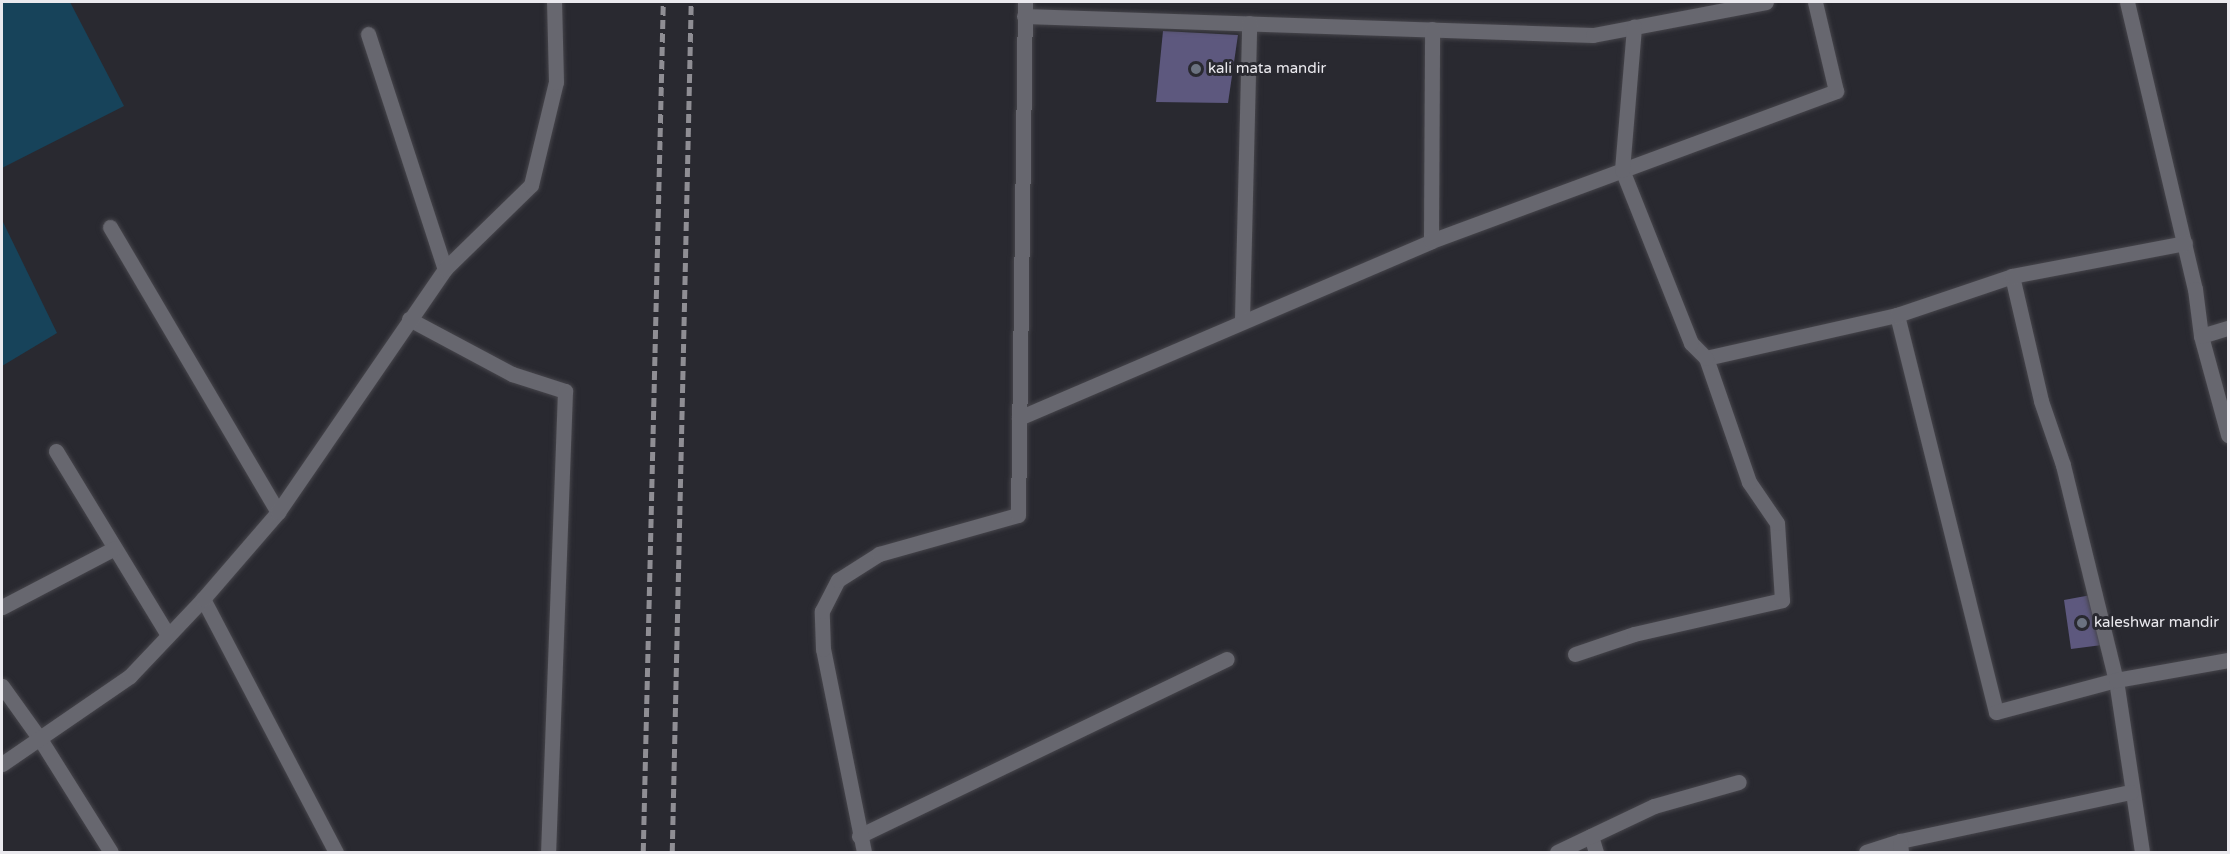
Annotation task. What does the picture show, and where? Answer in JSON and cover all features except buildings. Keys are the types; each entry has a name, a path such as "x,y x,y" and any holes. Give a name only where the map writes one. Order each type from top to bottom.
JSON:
{"street":[{"path":"2,764 130,676 202,599 278,512 409,319 446,269 531,185 556,82 554,2"},
{"path":"864,852 823,649 822,611 837,580 879,554 1018,515 1024,9 1249,23 1593,35 1766,2"},
{"path":"1019,418 1242,319 1431,241 1836,91 1815,2"},
{"path":"2127,2 2184,243 2201,336 2229,435"},
{"path":"1242,319 1249,23"},
{"path":"1575,654 1634,634 1782,600 1777,523 1749,482 1706,358 1691,343 1622,170 1634,27"},
{"path":"1431,241 1432,29"},
{"path":"368,34 446,269"},
{"path":"110,227 278,512"},
{"path":"1706,358 1897,315 2012,276 2184,243"},
{"path":"2012,276 2041,401 2063,465 2116,680 2131,792 2142,852"},
{"path":"1897,315 1995,712 2116,680 2229,660"},
{"path":"409,319 512,374 565,391 548,852"},
{"path":"2201,336 2229,328"},
{"path":"56,451 168,635"},
{"path":"2,607 115,548"},
{"path":"202,599 336,852"},
{"path":"859,836 1227,659"},
{"path":"2,686 40,739 111,852"},
{"path":"1557,852 1654,806 1739,783"},
{"path":"1866,852 1901,847 2131,792"},
{"path":"1591,836 1596,852"}],"water":[{"path":"2,2 70,2 124,106 2,168"},
{"path":"2,220 57,333 2,366"}],"railway":[{"path":"643,852 663,2"},
{"path":"672,852 691,2"}],"place":[{"name":"kali mata mandir","path":"1196,69"},
{"name":"kaleshwar mandir","path":"2082,623"}]}
